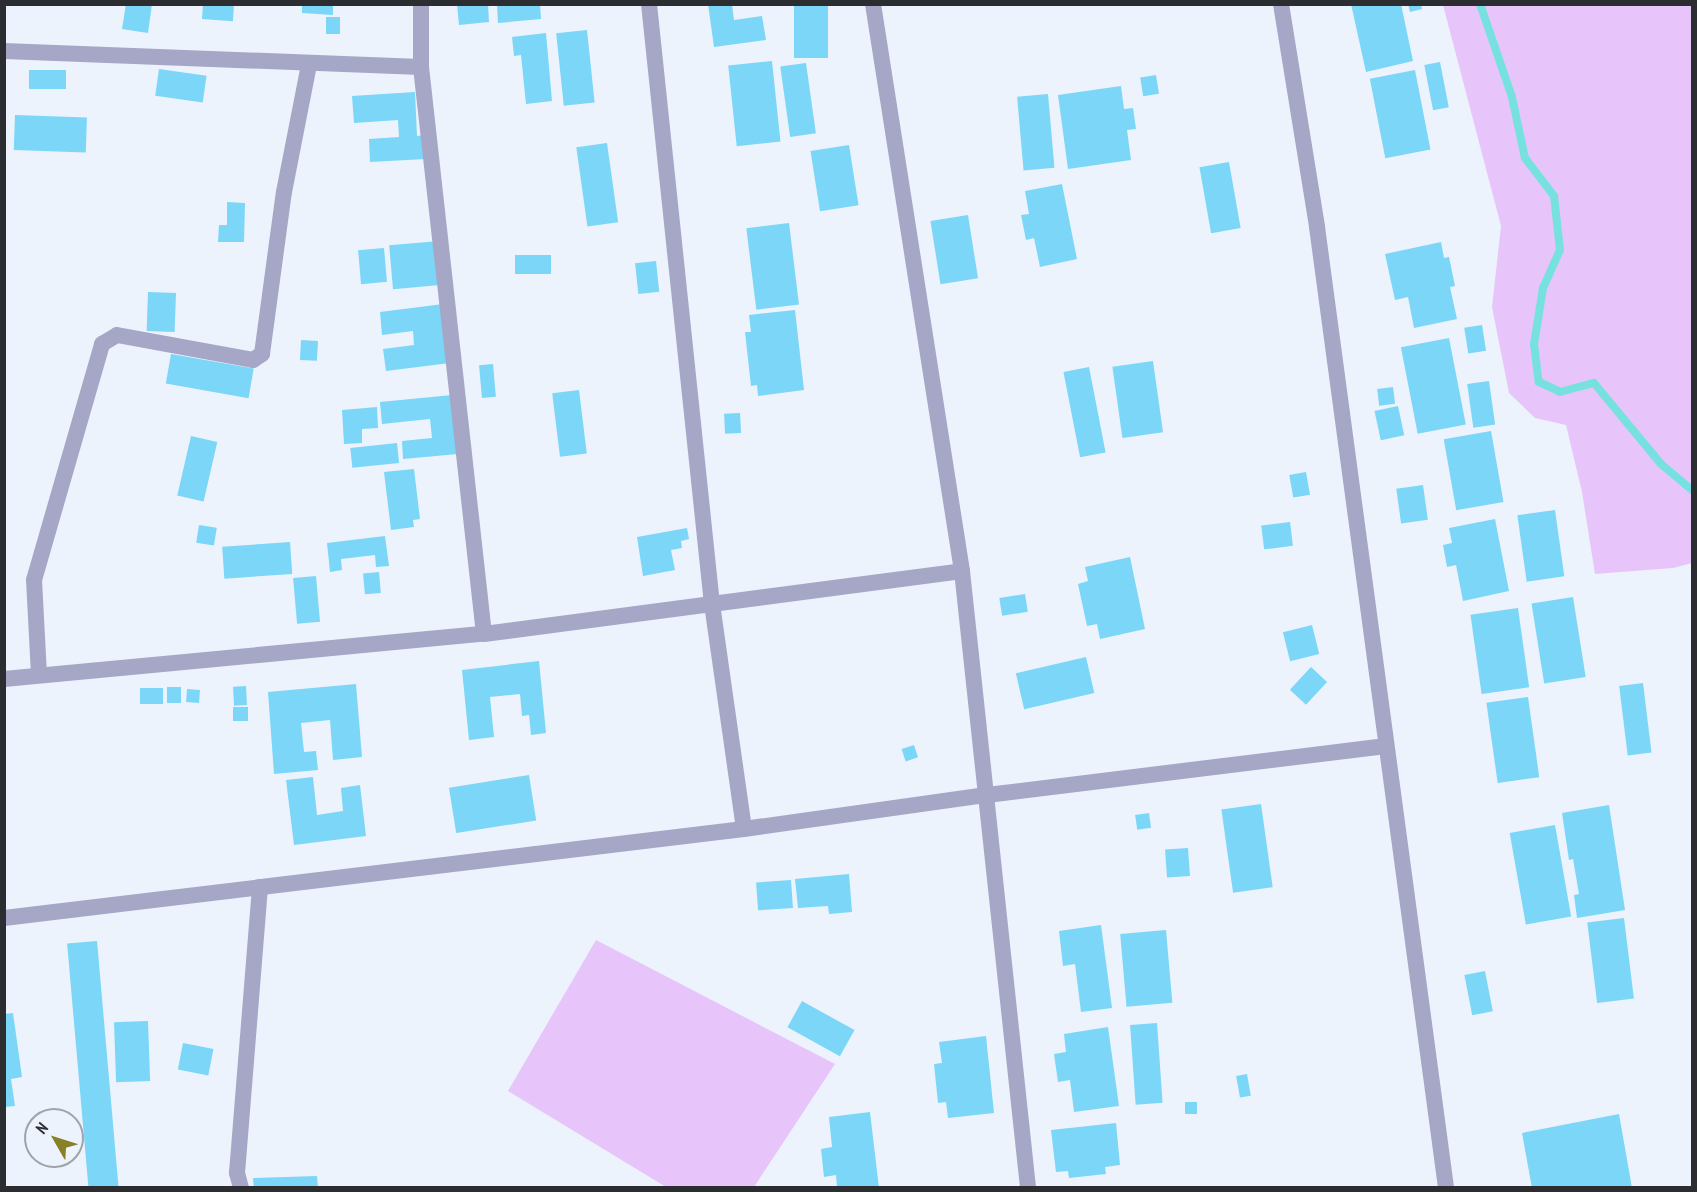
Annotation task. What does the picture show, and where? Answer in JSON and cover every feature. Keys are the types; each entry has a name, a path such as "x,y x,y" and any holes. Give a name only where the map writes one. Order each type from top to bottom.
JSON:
{"street":[{"path":"421,4 421,67 484,634"},
{"path":"649,4 712,603 744,829"},
{"path":"873,4 962,571 1028,1188"},
{"path":"1281,4 1317,227 1446,1188"},
{"path":"4,51 421,67"},
{"path":"39,675 34,580 102,344 117,335 253,360 262,354 284,192 309,64"},
{"path":"4,679 484,634 962,571"},
{"path":"4,918 744,829 987,795 1386,746"},
{"path":"241,1188 237,1173 260,887"}],"shaded area":[{"path":"1443,5 1692,5 1692,563 1673,568 1595,574 1582,492 1566,425 1535,418 1509,393 1492,307 1501,226"},
{"path":"596,940 835,1064 754,1187 666,1187 508,1091"}],"building":[{"path":"126,4 152,4 148,33 122,29"},
{"path":"203,4 234,6 233,21 202,19"},
{"path":"302,4 333,4 333,15 302,13"},
{"path":"457,4 488,4 489,22 459,25"},
{"path":"497,4 540,4 541,19 498,23"},
{"path":"708,4 732,4 734,20 762,16 766,40 714,47"},
{"path":"794,4 828,4 828,58 794,58"},
{"path":"1351,4 1401,4 1413,61 1366,72"},
{"path":"1408,4 1421,4 1422,9 1410,12"},
{"path":"326,17 340,17 340,34 326,34"},
{"path":"587,30 595,103 564,106 556,33"},
{"path":"546,33 552,101 526,104 521,55 514,56 512,37"},
{"path":"772,61 780,142 737,146 728,66"},
{"path":"1440,62 1449,107 1433,110 1424,65"},
{"path":"806,63 816,133 790,137 780,67"},
{"path":"159,69 207,76 203,102 155,96"},
{"path":"29,70 66,70 66,89 29,89"},
{"path":"1415,70 1430,150 1385,158 1370,79"},
{"path":"1156,75 1159,94 1143,96 1140,78"},
{"path":"1121,86 1124,109 1133,108 1136,129 1127,130 1131,160 1068,169 1058,95"},
{"path":"415,92 417,136 425,135 426,159 370,162 369,139 399,137 398,120 354,123 352,96"},
{"path":"1048,94 1054,168 1024,170 1017,97"},
{"path":"15,115 87,118 86,152 14,150"},
{"path":"607,143 618,222 587,227 576,147"},
{"path":"849,145 859,205 820,211 810,151"},
{"path":"1229,162 1241,228 1211,233 1199,167"},
{"path":"1062,184 1077,259 1040,267 1034,238 1026,240 1021,215 1029,214 1025,191"},
{"path":"227,202 245,203 244,242 218,242 219,225 227,225"},
{"path":"968,215 978,278 940,284 930,221"},
{"path":"789,223 799,304 756,310 746,228"},
{"path":"439,241 443,285 393,289 389,245"},
{"path":"1441,242 1444,258 1449,257 1455,286 1450,287 1457,319 1414,328 1408,297 1395,300 1385,254"},
{"path":"384,248 387,282 361,284 358,250"},
{"path":"515,255 551,255 551,274 515,274"},
{"path":"656,261 659,292 638,294 635,263"},
{"path":"148,292 176,293 175,332 147,331"},
{"path":"443,304 450,363 386,371 383,349 414,345 413,331 382,335 380,312"},
{"path":"795,310 804,390 758,396 757,385 751,386 745,332 751,332 749,315"},
{"path":"1482,325 1486,351 1468,353 1464,328"},
{"path":"1449,338 1466,424 1418,434 1401,347"},
{"path":"301,340 318,341 317,361 300,360"},
{"path":"171,354 254,369 249,398 166,384"},
{"path":"1153,361 1163,432 1122,438 1112,367"},
{"path":"493,364 496,397 482,398 479,365"},
{"path":"1089,367 1106,452 1080,457 1063,372"},
{"path":"1489,381 1495,425 1473,428 1467,384"},
{"path":"1393,387 1395,404 1379,406 1377,389"},
{"path":"579,390 587,454 560,457 552,393"},
{"path":"452,395 458,454 403,459 402,441 432,438 430,419 382,424 380,402"},
{"path":"1398,406 1404,435 1381,440 1375,411"},
{"path":"377,407 378,428 362,429 362,443 344,444 342,410"},
{"path":"740,413 741,433 725,434 724,414"},
{"path":"1491,431 1504,502 1456,510 1444,439"},
{"path":"191,436 217,442 204,502 177,495"},
{"path":"397,443 399,463 352,468 350,448"},
{"path":"414,469 420,519 413,520 414,527 391,530 384,472"},
{"path":"1306,472 1310,495 1293,498 1289,475"},
{"path":"1423,485 1428,520 1401,523 1396,489"},
{"path":"1555,510 1564,576 1527,582 1517,515"},
{"path":"1495,519 1509,591 1463,601 1456,565 1447,567 1443,545 1452,543 1449,528"},
{"path":"1290,522 1293,546 1264,549 1261,526"},
{"path":"199,525 217,528 214,546 196,543"},
{"path":"687,528 689,539 681,541 682,548 671,550 675,570 643,576 637,537"},
{"path":"385,536 389,566 376,567 375,555 341,559 342,570 330,572 327,543"},
{"path":"290,542 292,574 224,579 222,547"},
{"path":"1130,557 1145,629 1100,639 1097,624 1087,626 1078,584 1088,581 1085,567"},
{"path":"379,572 381,593 365,594 363,573"},
{"path":"316,576 320,622 297,624 293,578"},
{"path":"1025,594 1028,612 1002,616 999,598"},
{"path":"1573,597 1586,677 1544,684 1532,604"},
{"path":"1518,608 1529,687 1482,694 1470,615"},
{"path":"1312,625 1319,654 1290,661 1283,632"},
{"path":"1086,657 1094,693 1024,709 1016,673"},
{"path":"539,661 546,733 531,735 529,715 522,716 520,694 490,697 494,737 469,740 462,670"},
{"path":"1311,667 1327,682 1306,705 1290,690"},
{"path":"1643,683 1652,752 1628,755 1619,686"},
{"path":"356,684 362,757 333,760 330,720 301,723 304,752 316,751 318,770 274,774 268,692"},
{"path":"246,686 247,705 234,706 233,687"},
{"path":"167,687 181,687 181,703 167,703"},
{"path":"140,688 163,688 163,704 140,704"},
{"path":"187,689 200,690 199,703 186,702"},
{"path":"1528,697 1539,777 1498,783 1486,703"},
{"path":"233,707 248,707 248,721 233,721"},
{"path":"914,745 918,757 906,761 902,749"},
{"path":"529,775 536,820 456,833 449,788"},
{"path":"313,777 317,815 343,811 341,788 360,785 366,836 294,845 286,780"},
{"path":"1261,804 1273,887 1233,893 1221,810"},
{"path":"1609,805 1625,910 1577,918 1574,895 1579,894 1573,859 1569,860 1562,813"},
{"path":"1149,813 1151,828 1137,830 1135,815"},
{"path":"1555,825 1571,917 1526,925 1510,833"},
{"path":"1188,848 1190,876 1167,878 1165,850"},
{"path":"849,874 852,912 829,914 828,906 798,908 795,879"},
{"path":"791,880 793,908 758,910 756,882"},
{"path":"1624,918 1634,998 1597,1003 1587,923"},
{"path":"1101,925 1112,1008 1081,1012 1075,964 1063,966 1059,931"},
{"path":"1166,930 1172,1003 1127,1007 1120,934"},
{"path":"97,941 119,1188 88,1188 84,1108 81,1108 67,944"},
{"path":"1485,971 1493,1011 1472,1015 1464,975"},
{"path":"802,1001 854,1030 840,1056 787,1027"},
{"path":"13,1013 22,1077 11,1079 15,1106 4,1107 4,1014"},
{"path":"148,1021 150,1081 116,1082 114,1022"},
{"path":"1157,1023 1163,1103 1136,1105 1130,1025"},
{"path":"1108,1027 1119,1106 1074,1112 1070,1080 1058,1082 1054,1054 1066,1052 1064,1034"},
{"path":"986,1036 994,1113 948,1118 946,1102 938,1103 934,1064 942,1063 939,1042"},
{"path":"183,1043 213,1049 208,1075 178,1070"},
{"path":"1247,1074 1251,1096 1240,1098 1236,1076"},
{"path":"1185,1102 1197,1102 1197,1114 1185,1114"},
{"path":"870,1112 879,1188 837,1188 836,1175 824,1177 821,1149 832,1147 829,1117"},
{"path":"1619,1114 1632,1188 1532,1188 1522,1133"},
{"path":"1116,1123 1120,1165 1105,1167 1106,1174 1069,1178 1068,1171 1056,1172 1051,1130"},
{"path":"317,1176 318,1188 254,1188 253,1178"}],"waterway":[{"path":"1480,4 1512,97 1525,158 1554,196 1560,250 1543,288 1534,344 1539,382 1560,392 1594,383 1661,464 1692,490"}]}
